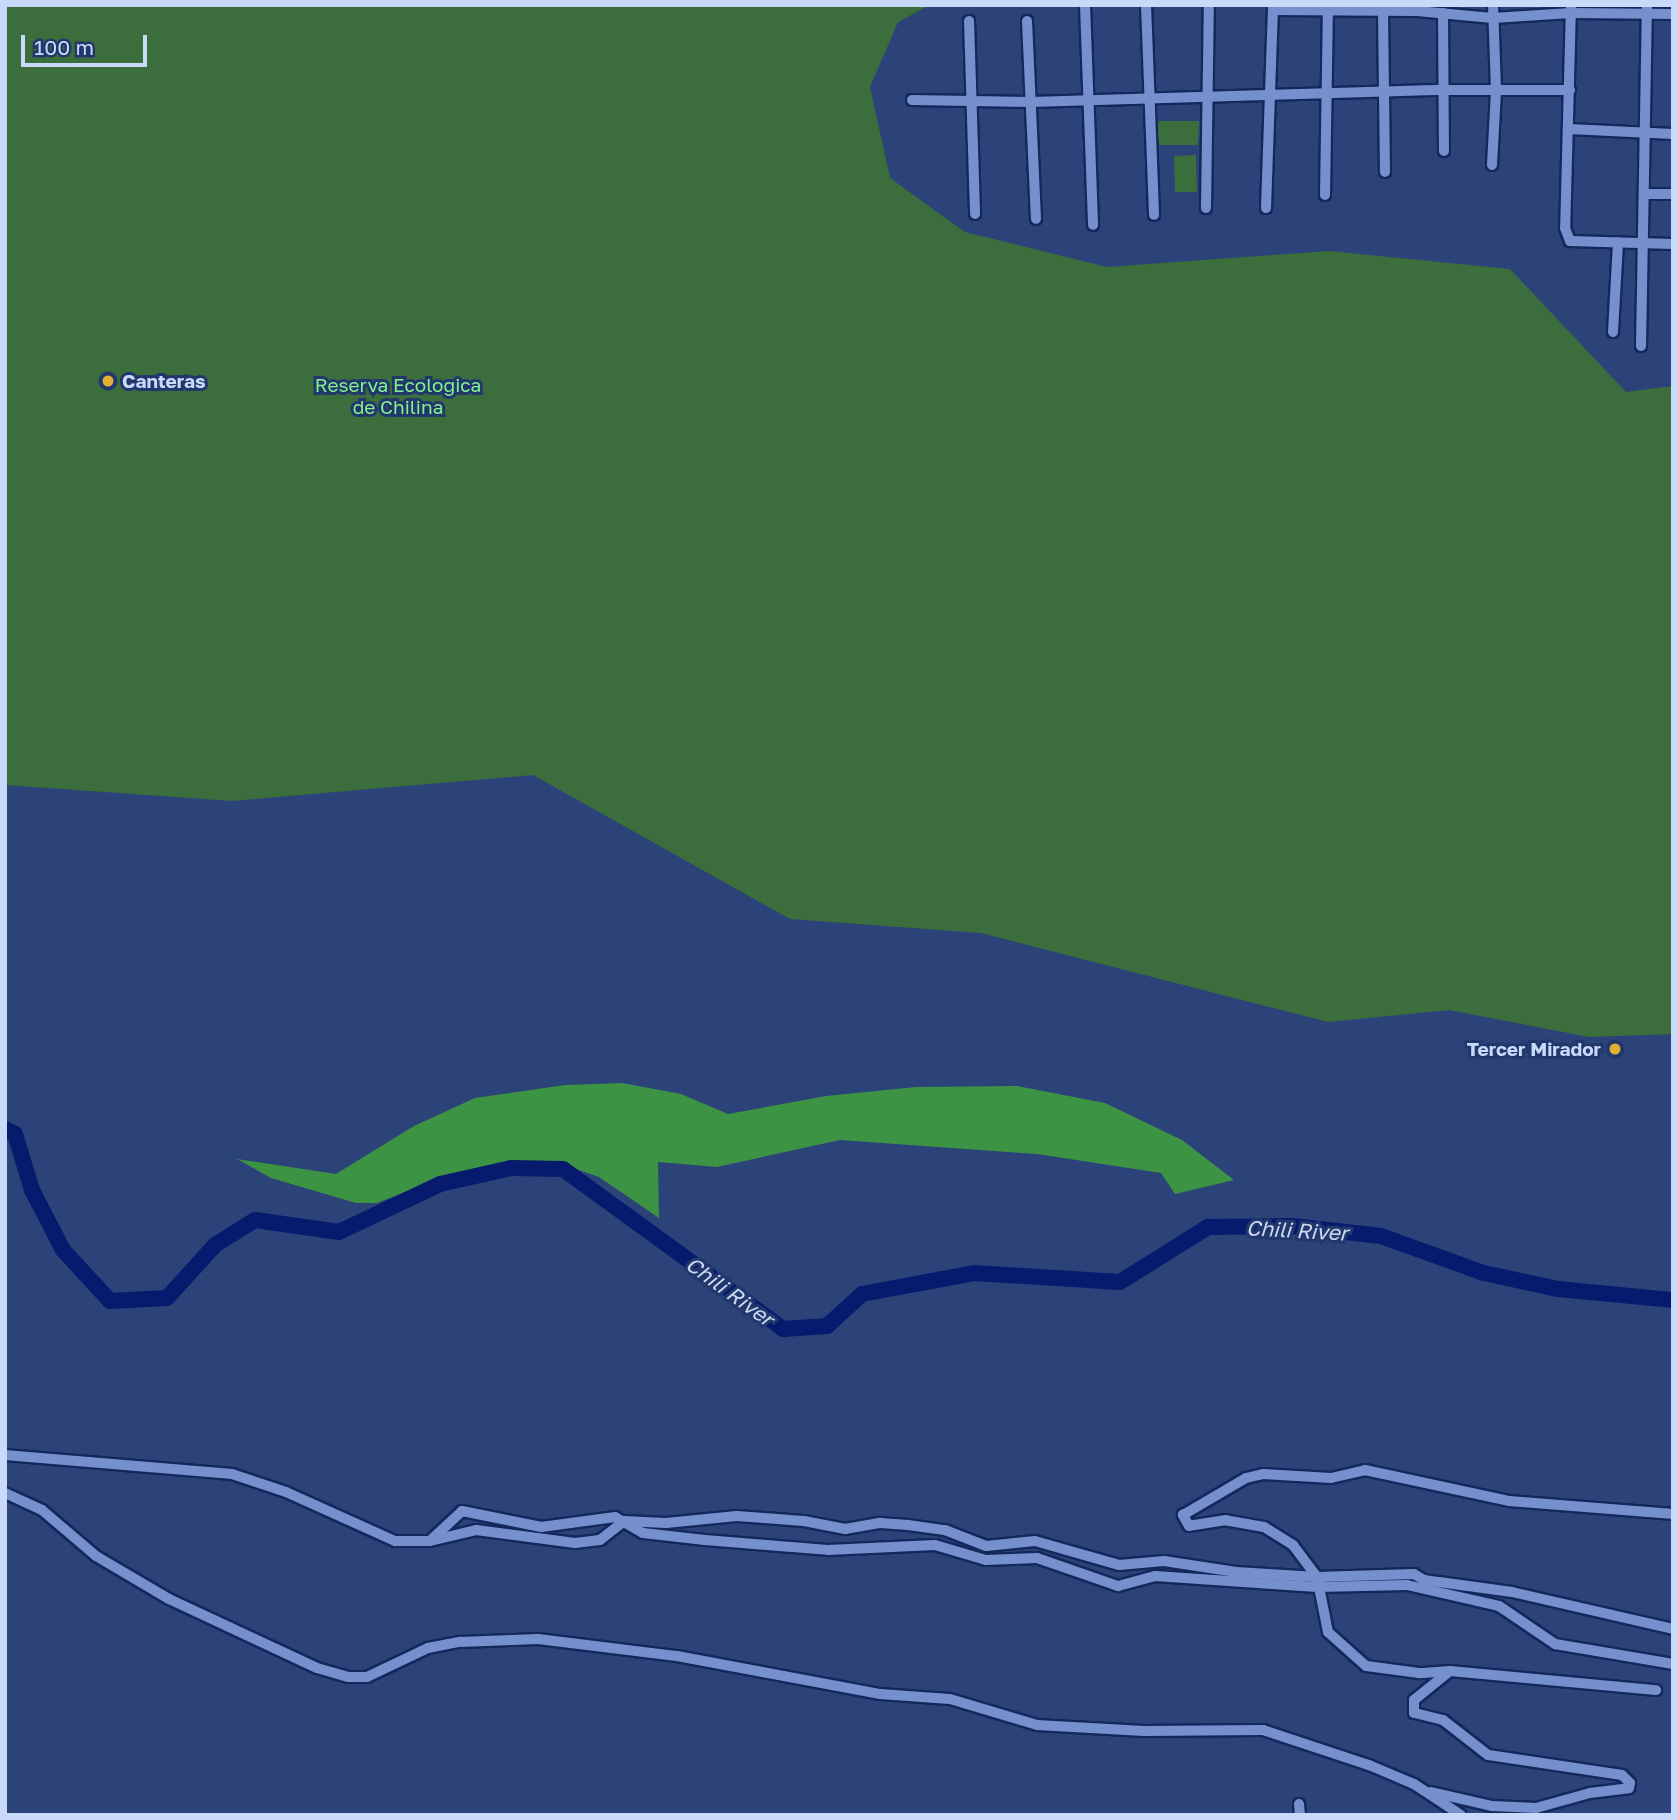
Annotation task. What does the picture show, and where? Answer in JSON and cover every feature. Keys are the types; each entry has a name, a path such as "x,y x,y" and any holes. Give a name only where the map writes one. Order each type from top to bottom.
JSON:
{"street":[{"path":"1086,5 1093,225"},
{"path":"1146,5 1154,215"},
{"path":"1206,208 1210,99 1209,5"},
{"path":"1492,165 1496,90 1493,5"},
{"path":"1266,208 1273,7 1328,12 1356,8 1382,11 1417,8 1493,18 1571,9 1647,9 1673,14"},
{"path":"1571,9 1565,228 1570,241 1673,244"},
{"path":"1641,345 1647,9"},
{"path":"1382,11 1386,92 1385,172"},
{"path":"1325,195 1328,12"},
{"path":"1443,13 1444,151"},
{"path":"969,21 975,214"},
{"path":"1027,21 1035,219"},
{"path":"912,100 1030,102 1210,99 1445,90 1570,90"},
{"path":"1569,129 1673,134"},
{"path":"1644,194 1673,194"},
{"path":"1613,332 1618,242"},
{"path":"5,1455 232,1474 286,1492 388,1539 430,1541 476,1530 546,1542 589,1542 608,1536 624,1521 658,1523 737,1517 804,1521 845,1529 880,1523 926,1526 986,1546 1035,1541 1114,1564 1164,1561 1317,1582 1413,1574 1424,1580 1512,1592 1673,1629"},
{"path":"1657,1690 1450,1671 1419,1673 1366,1666 1328,1632 1317,1582 1301,1551 1264,1527 1226,1520 1189,1526 1183,1515 1246,1478 1263,1474 1331,1478 1364,1470 1510,1501 1673,1514"},
{"path":"5,1493 42,1510 96,1556 169,1599 317,1668 348,1677 367,1677 443,1644 538,1639 735,1664 880,1694 950,1699 1037,1725 1144,1731 1262,1730 1369,1765 1423,1791 1461,1815"},
{"path":"430,1541 461,1511 541,1527 615,1517 643,1532 810,1550 925,1544 986,1560 1037,1558 1118,1586 1155,1576 1417,1587 1499,1606 1555,1644 1673,1664"},
{"path":"1423,1791 1492,1806 1536,1808 1629,1788 1630,1783 1622,1775 1488,1755 1443,1720 1413,1713 1414,1700 1450,1671"}],"green space":[{"name":"Reserva Ecologica de Chilina","path":"5,5 930,5 898,22 870,87 890,178 965,232 1107,267 1329,251 1510,269 1626,392 1673,386 1673,1034 1589,1037 1449,1010 1328,1022 981,933 790,919 533,775 232,801 5,785"},
{"path":"1158,121 1199,121 1198,145 1158,145"},
{"path":"1196,155 1197,192 1175,192 1174,156"},
{"path":"622,1083 681,1094 728,1114 826,1096 916,1087 1017,1086 1105,1103 1182,1140 1234,1180 1175,1194 1161,1173 1037,1154 840,1140 717,1167 658,1162 659,1218 599,1177 553,1161 453,1173 377,1203 356,1203 271,1178 237,1159 336,1174 414,1126 475,1098 565,1085"}],"waterway":[{"name":"Chili River","path":"5,1129 15,1134 32,1190 63,1250 110,1301 167,1298 215,1245 255,1220 339,1232 440,1184 511,1168 563,1169 783,1329 827,1326 862,1294 974,1273 1120,1282 1208,1227 1292,1226 1381,1236 1484,1273 1558,1289 1673,1300"}],"place":[{"name":"Canteras","path":"108,381"},
{"name":"Tercer Mirador","path":"1615,1049"}]}
